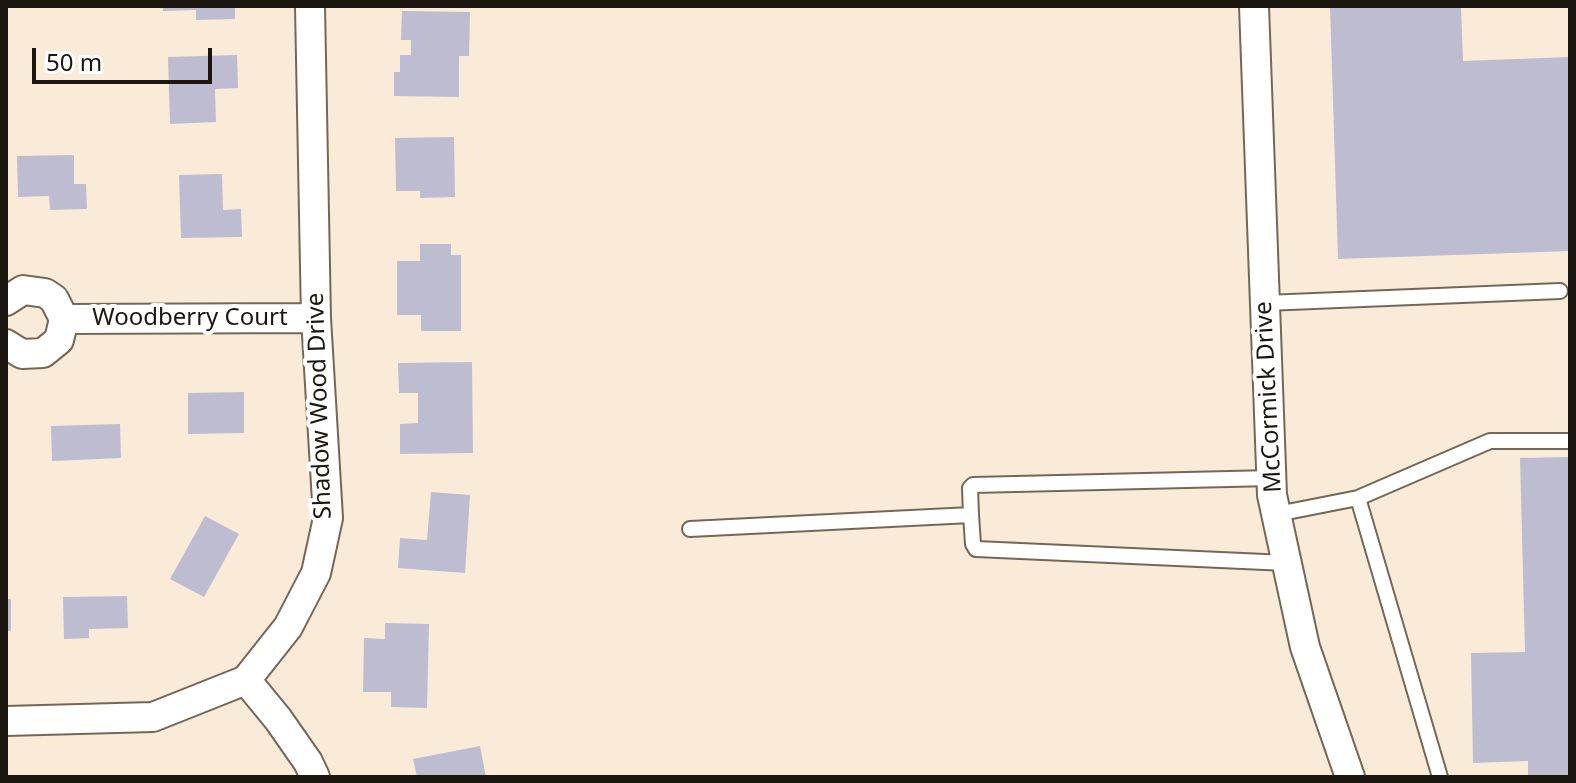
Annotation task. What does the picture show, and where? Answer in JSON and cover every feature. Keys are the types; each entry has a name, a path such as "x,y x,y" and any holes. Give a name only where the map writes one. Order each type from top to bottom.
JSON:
{"street":[{"name":"Shadow Wood Drive","path":"6,721 153,717 246,680 288,627 316,573 328,518 316,318 310,6"},
{"name":"McCormick Drive","path":"1254,6 1272,478 1305,647 1350,777"},
{"name":"Woodberry Court","path":"6,301 23,290 45,293 54,299 64,319 59,340 43,353 22,354 6,344"},
{"name":"Woodberry Court","path":"64,319 316,318"},
{"path":"246,680 278,719 315,777"}],"lane":[{"path":"1265,303 1560,291"},
{"path":"1277,514 1358,498 1490,441 1570,441"},
{"path":"1272,478 973,485 970,488 973,544 976,549 1287,563"},
{"path":"1358,498 1440,777"},
{"path":"690,529 971,515"}],"building":[{"path":"163,6 235,6 235,19 196,20 196,10 163,11"},
{"path":"1330,6 1461,6 1463,61 1570,57 1570,251 1338,259"},
{"path":"402,11 470,12 469,56 459,56 459,97 394,96 394,72 400,72 400,55 411,55 411,40 401,40"},
{"path":"237,55 238,88 215,89 216,122 170,124 168,57"},
{"path":"454,137 455,197 420,198 420,191 396,191 395,138"},
{"path":"74,155 74,184 86,184 87,209 50,210 49,196 18,197 17,156"},
{"path":"222,174 223,210 241,209 242,237 181,238 179,175"},
{"path":"420,244 451,244 451,255 461,255 461,331 421,331 421,315 397,315 397,261 420,261"},
{"path":"472,362 473,453 400,454 400,424 418,423 418,393 399,393 398,363"},
{"path":"244,392 244,433 188,434 188,393"},
{"path":"120,424 121,458 52,461 51,426"},
{"path":"1570,457 1570,777 1528,777 1528,761 1473,763 1471,653 1525,652 1520,458"},
{"path":"431,492 470,495 465,573 398,568 400,538 427,540"},
{"path":"205,516 239,534 204,597 170,579"},
{"path":"127,596 128,628 89,629 89,638 64,639 63,597"},
{"path":"6,599 11,599 11,631 6,631"},
{"path":"385,623 429,624 427,708 391,707 391,692 363,692 364,638 385,639"},
{"path":"480,746 486,777 417,777 413,759"}]}
